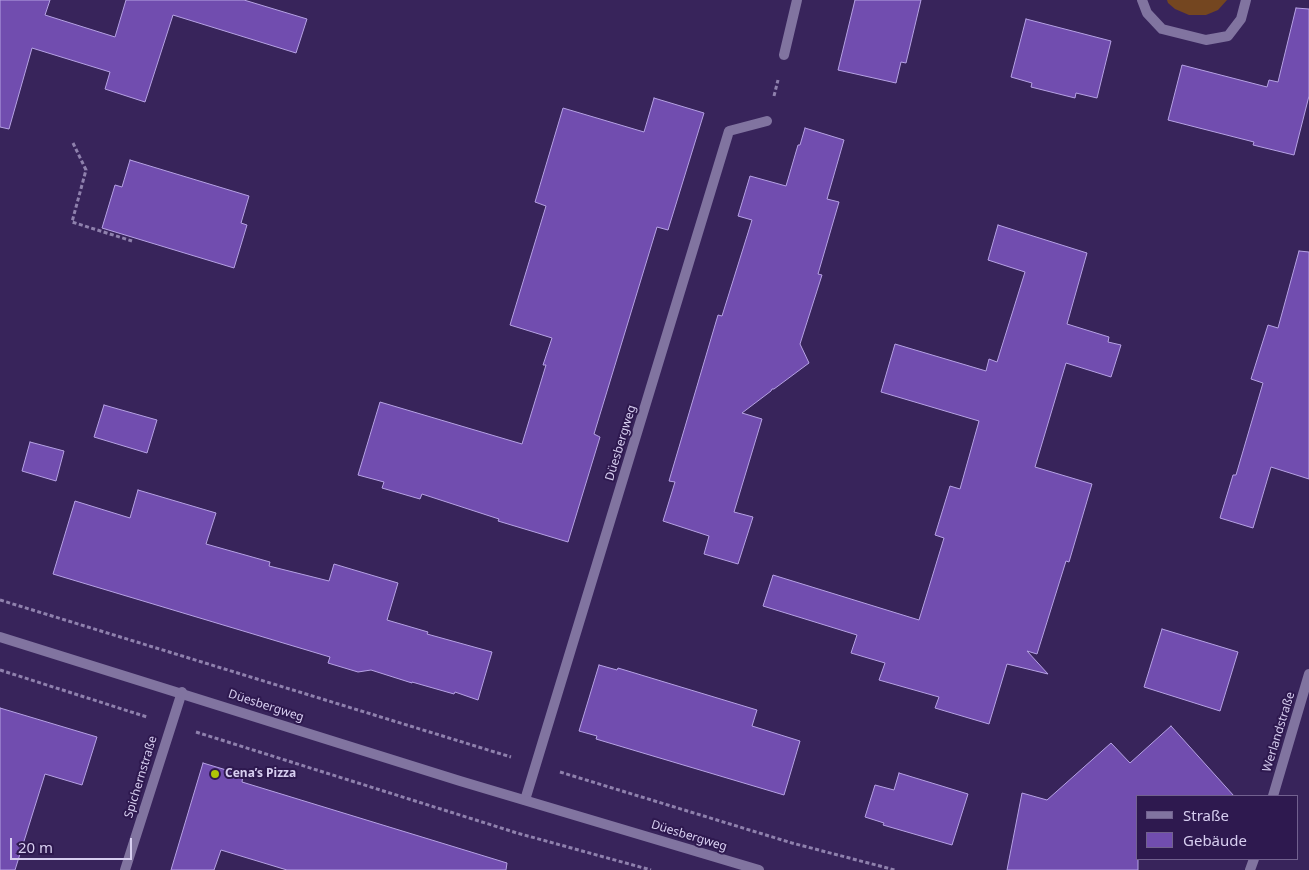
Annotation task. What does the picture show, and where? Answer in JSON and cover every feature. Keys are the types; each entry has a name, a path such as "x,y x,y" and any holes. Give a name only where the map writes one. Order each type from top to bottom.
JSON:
{"street":[{"path":"784,55 797,0"},
{"path":"1142,0 1147,13 1162,29 1206,40 1228,36 1241,19 1246,0"},
{"name":"Düesbergweg","path":"525,800 729,132 768,121"},
{"name":"Düesbergweg","path":"0,637 525,800 759,870"},
{"name":"Werlandstraße","path":"1273,795 1309,674"},
{"name":"Spichernstraße","path":"126,870 182,692"}],"path":[{"path":"768,121 784,55"},
{"path":"73,143 86,170 72,222 132,241"},
{"path":"0,600 792,843 895,870"},
{"path":"0,670 517,833 651,870"}],"shaded area":[{"path":"1167,0 1227,0 1218,10 1206,15 1189,15 1175,9"}],"building":[{"path":"0,0 50,0 45,15 115,37 126,0 244,0 307,19 296,53 173,15 145,102 105,89 110,72 32,48 9,129 0,127"},
{"path":"855,0 921,0 906,63 901,62 896,83 838,70"},
{"path":"1296,8 1309,9 1309,96 1294,155 1253,145 1254,142 1168,120 1182,65 1267,87 1269,80 1278,82"},
{"path":"1026,19 1111,41 1097,98 1076,93 1075,98 1031,87 1032,83 1011,77"},
{"path":"654,98 704,113 668,230 657,227 594,434 600,437 568,542 498,521 499,519 422,494 420,499 382,488 384,482 358,475 380,402 522,444 546,365 543,365 552,338 510,325 546,206 535,202 563,108 644,132"},
{"path":"805,128 844,140 827,199 839,202 818,274 822,275 800,344 809,363 742,413 762,419 734,512 753,517 738,564 704,554 709,536 663,521 675,482 669,481 718,315 722,316 752,220 738,216 750,176 786,186"},
{"path":"130,160 249,196 241,223 247,225 234,268 102,228 115,185 122,187"},
{"path":"998,225 1087,253 1067,324 1109,337 1108,342 1121,345 1111,377 1066,363 1035,467 1092,484 1069,562 1066,561 1037,654 1027,651 1048,674 1007,664 989,724 935,708 939,697 879,680 885,663 851,653 857,635 763,606 773,575 919,620 944,538 935,535 950,486 960,489 979,421 881,392 895,344 986,371 989,359 997,362 1025,272 988,260"},
{"path":"1299,251 1309,252 1309,479 1271,467 1253,528 1220,518 1233,475 1236,475 1263,383 1251,379 1268,325 1278,328"},
{"path":"104,405 157,420 147,453 94,437"},
{"path":"30,442 64,451 56,481 22,471"},
{"path":"138,490 216,513 206,544 270,562 269,566 329,581 334,564 398,583 387,620 428,632 427,634 492,652 478,700 371,670 358,672 328,663 330,657 53,574 75,501 130,518"},
{"path":"1162,629 1238,652 1220,711 1144,687"},
{"path":"599,665 617,670 618,668 757,710 752,726 800,741 784,795 596,739 597,736 579,731"},
{"path":"0,708 97,737 82,785 45,774 15,870 0,870"},
{"path":"1171,726 1233,795 1136,795 1136,860 1138,860 1138,870 1007,870 1022,793 1047,800 1111,743 1130,763"},
{"path":"203,763 243,775 242,782 507,863 506,870 287,870 221,850 214,870 171,870"},
{"path":"899,773 968,794 952,845 883,825 884,823 865,817 875,785 894,790"}],"place":[{"name":"Cena’s Pizza","path":"215,774"}]}
